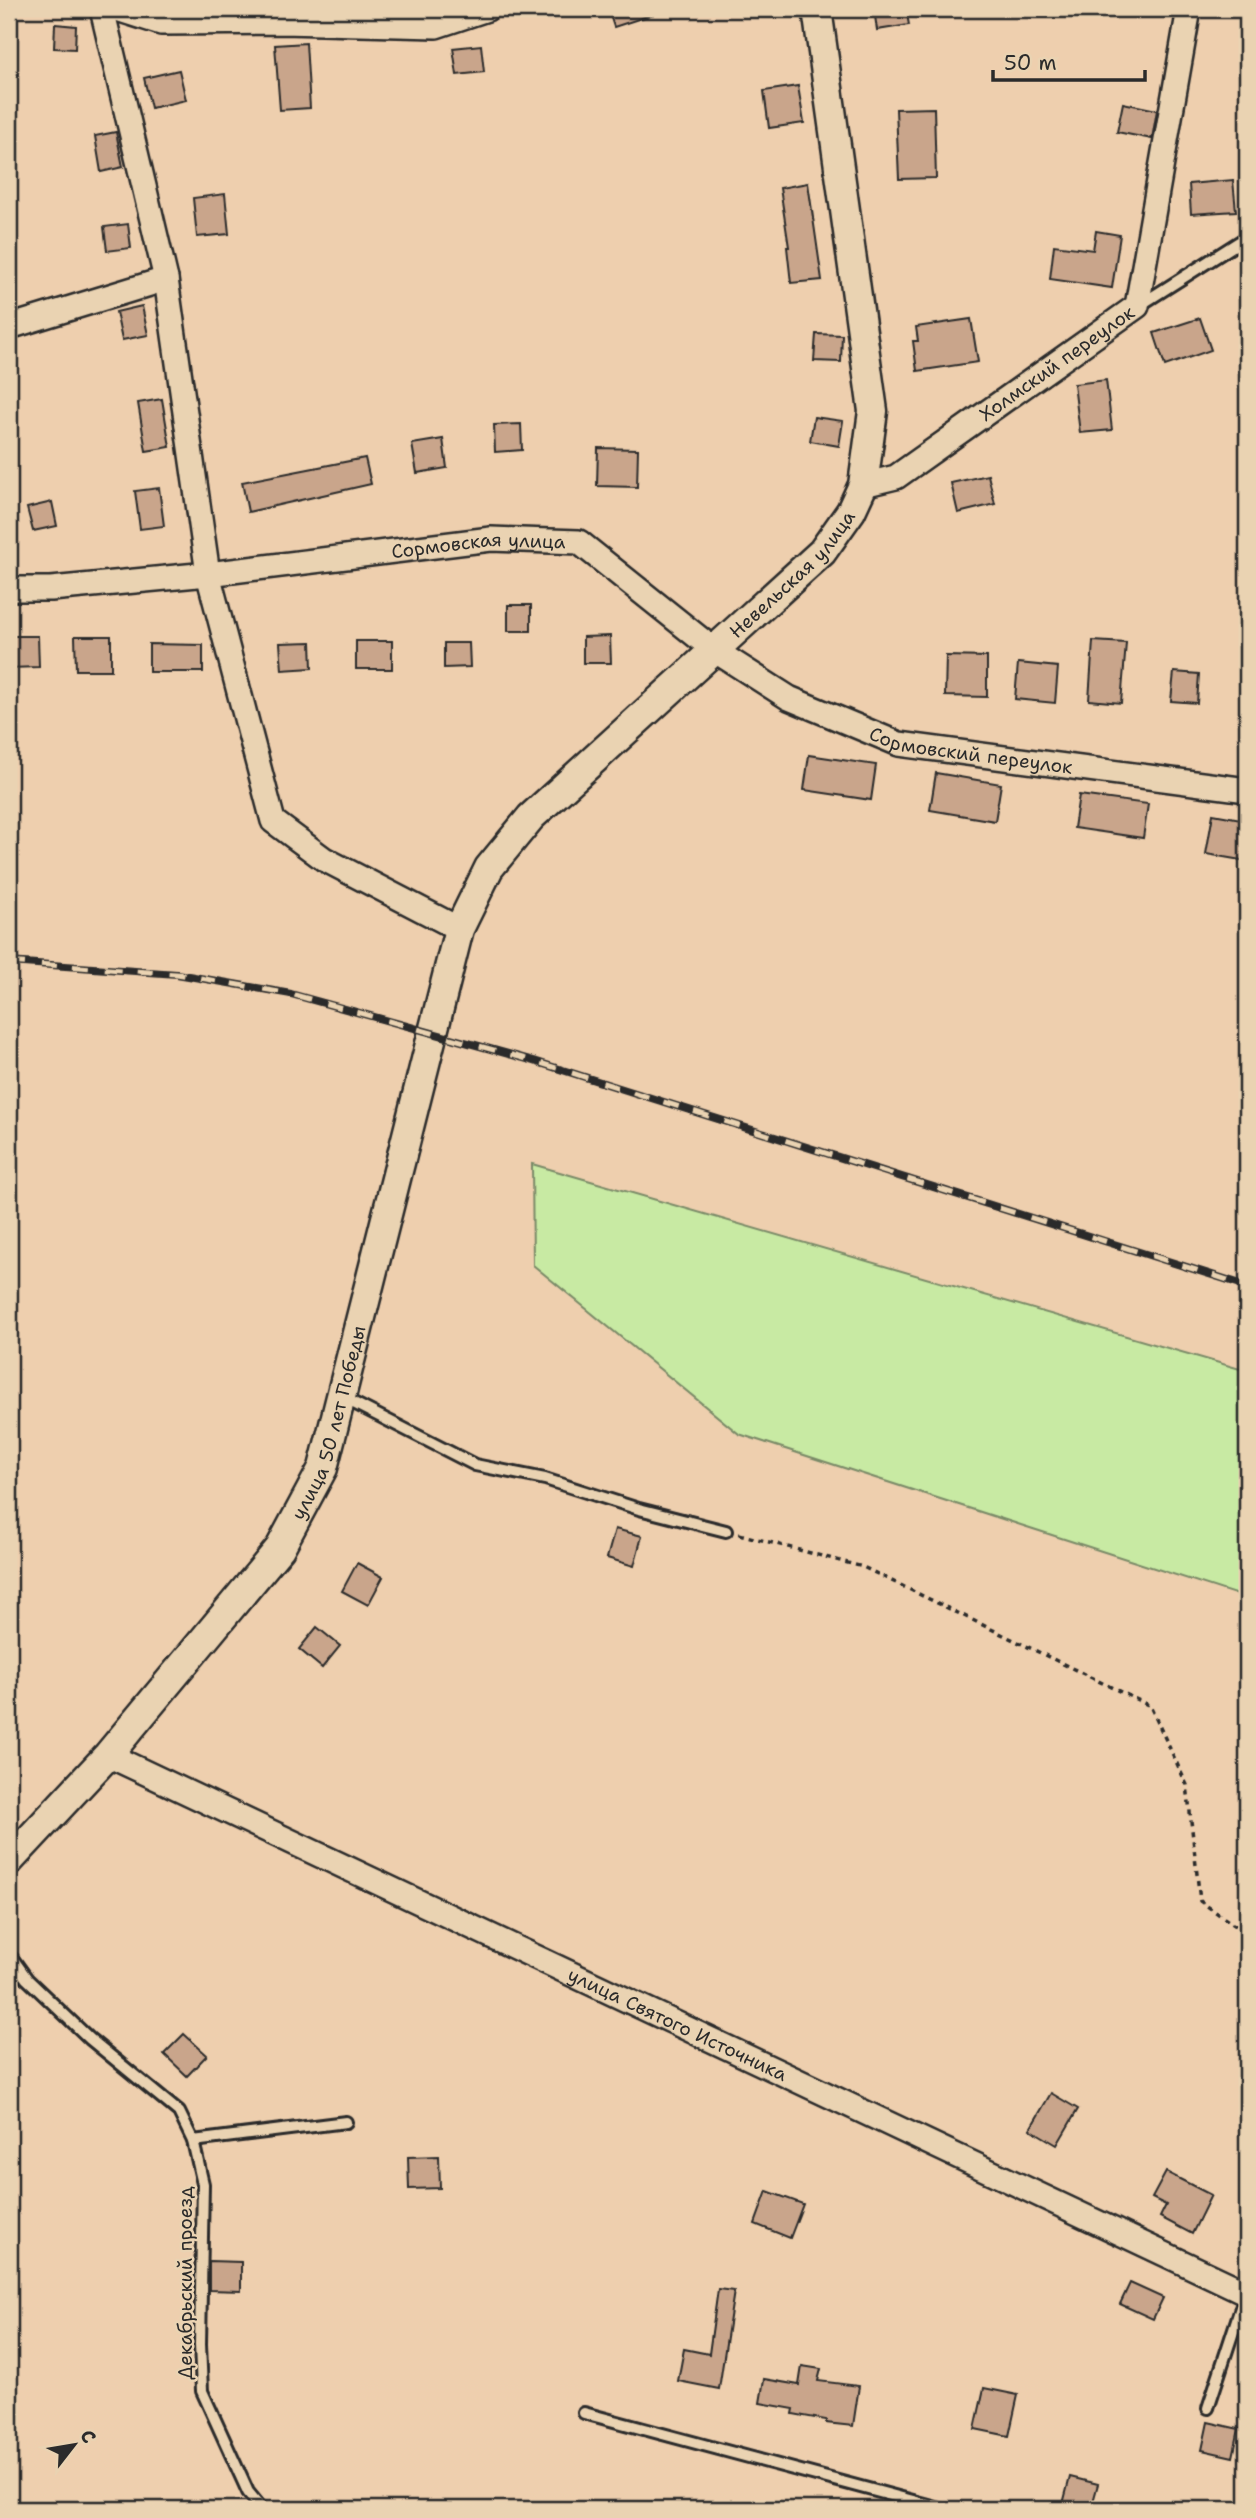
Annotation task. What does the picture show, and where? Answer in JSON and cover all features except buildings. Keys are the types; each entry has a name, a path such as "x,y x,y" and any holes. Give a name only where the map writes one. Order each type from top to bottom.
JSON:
{"street":[{"path":"103,9 166,279 208,574 273,821 324,859 459,929"},
{"path":"117,9 161,23 283,22 424,26 436,26 487,9"},
{"name":"Невельская улица","path":"434,1032 459,929 489,868 531,817 822,552 851,511 863,485 873,411 817,9"},
{"name":"Холмский переулок","path":"863,485 896,477 1137,306 1189,9"},
{"path":"9,327 166,279"},
{"name":"Сормовская улица","path":"9,589 51,589 208,574 491,539 579,542 714,650"},
{"name":"Сормовский переулок","path":"714,650 789,698 899,744 1247,790"},
{"name":"улица 50 лет Победы","path":"9,1861 108,1755 280,1548 323,1468 434,1032"},
{"name":"улица Святого Источника","path":"108,1755 1246,2293"}],"lane":[{"path":"1137,306 1247,237"},
{"path":"342,1397 475,1465 545,1479 639,1509 726,1531"},
{"name":"Декабрьский проезд","path":"9,1954 27,1979 90,2039 179,2112 193,2141 204,2184 200,2344 202,2391 247,2491 262,2509"},
{"path":"193,2141 346,2122"},
{"path":"1208,2408 1246,2293"},
{"path":"584,2413 943,2509"}],"path":[{"path":"726,1531 863,1567 1150,1706 1187,1785 1200,1901 1247,1934"}],"green space":[{"path":"532,1164 1247,1371 1247,1598 739,1434 533,1265"}],"railway":[{"path":"9,962 177,974 291,994 534,1061 1247,1286"}]}
